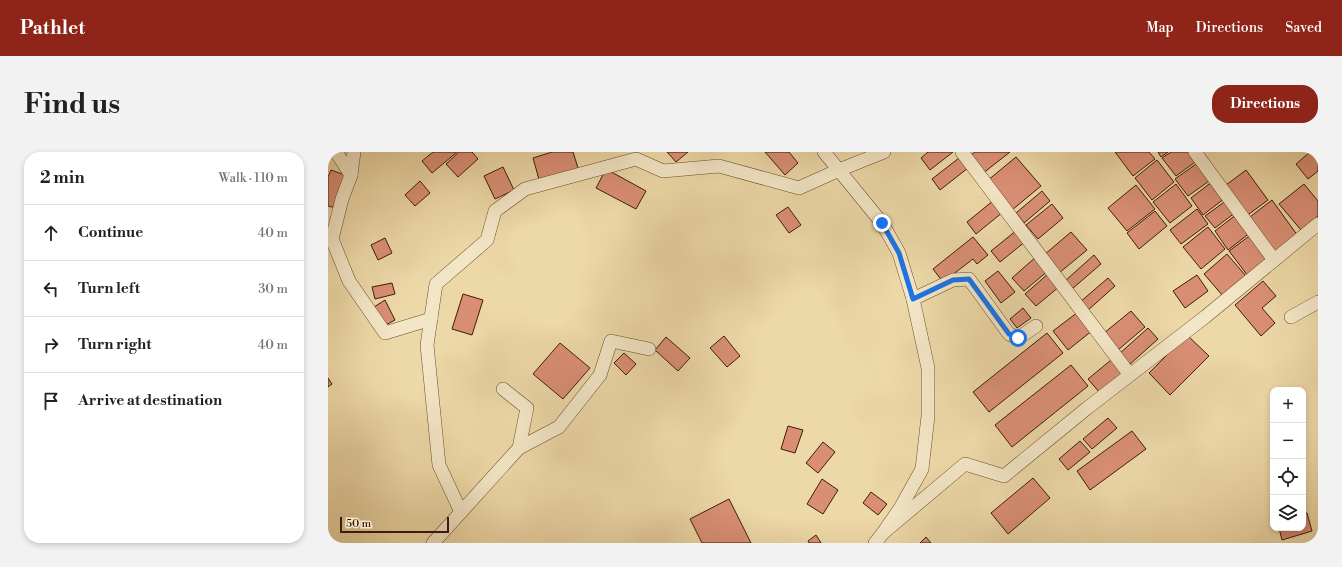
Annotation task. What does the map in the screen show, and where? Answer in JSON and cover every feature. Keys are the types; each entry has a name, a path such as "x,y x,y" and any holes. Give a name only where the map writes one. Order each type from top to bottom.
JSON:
{"street":[{"path":"336,152 351,175"},
{"path":"354,152 351,175 342,199 332,238 350,281 385,334 431,318"},
{"path":"824,152 882,223 899,253 913,299 928,368 928,416 922,469 901,507 879,538"},
{"path":"461,512 439,465 427,345 436,284 487,240 495,211 525,189 636,159 663,172 719,166 799,188 838,170 884,152"},
{"path":"962,152 1130,375"},
{"path":"1195,152 1274,260"},
{"path":"879,538 965,464 1004,476 1205,317 1318,224"},
{"path":"913,299 953,280 969,279 1009,334 1018,338 1036,326"},
{"path":"1291,317 1318,302"},
{"path":"433,543 519,448 559,427 600,375 611,341 649,349"},
{"path":"503,389 527,408 519,448"}],"building":[{"path":"433,152 457,152 432,173 422,161"},
{"path":"459,152 472,152 478,159 458,177 446,164"},
{"path":"552,152 573,152 579,171 540,183 533,158"},
{"path":"667,152 688,152 676,162"},
{"path":"765,152 789,152 798,163 785,175"},
{"path":"928,152 953,152 930,170 921,158"},
{"path":"975,152 1010,152 982,174 968,157"},
{"path":"1115,152 1149,152 1155,159 1133,176"},
{"path":"1158,152 1168,152 1161,157"},
{"path":"1171,152 1192,152 1198,160 1176,176 1162,158"},
{"path":"1312,152 1318,160 1318,171 1308,179 1296,164"},
{"path":"1016,157 1041,186 1012,210 987,181"},
{"path":"959,158 968,168 940,190 932,179"},
{"path":"1157,160 1174,182 1152,200 1135,178"},
{"path":"1199,162 1212,179 1188,196 1175,179"},
{"path":"503,167 514,190 495,199 484,176"},
{"path":"606,169 646,191 636,209 596,188"},
{"path":"331,170 348,176 336,208 328,206 328,177"},
{"path":"1246,170 1268,200 1245,217 1222,188"},
{"path":"420,181 430,193 415,206 405,195"},
{"path":"1213,181 1225,198 1203,215 1191,198"},
{"path":"1176,184 1192,206 1170,223 1153,202"},
{"path":"1304,184 1318,201 1318,216 1301,230 1279,204"},
{"path":"1136,185 1155,209 1127,231 1108,208"},
{"path":"1042,191 1050,201 1024,223 1016,213"},
{"path":"994,200 1003,212 976,234 967,222"},
{"path":"1227,200 1236,212 1215,228 1205,216"},
{"path":"1272,200 1298,236 1272,255 1246,220"},
{"path":"1052,204 1063,218 1038,239 1026,225"},
{"path":"788,207 801,225 789,233 776,215"},
{"path":"1197,209 1208,224 1181,244 1170,230"},
{"path":"1155,211 1167,226 1139,249 1127,233"},
{"path":"1237,214 1251,232 1228,250 1215,231"},
{"path":"1208,227 1225,249 1201,269 1183,247"},
{"path":"1017,230 1026,241 1000,262 991,251"},
{"path":"1071,232 1087,250 1059,273 1044,255"},
{"path":"1252,234 1271,258 1248,276 1229,251"},
{"path":"973,237 988,255 977,264 973,259 943,282 933,269"},
{"path":"385,238 392,253 378,260 371,245"},
{"path":"1227,254 1246,276 1223,296 1204,274"},
{"path":"1094,255 1101,264 1072,289 1065,281"},
{"path":"1037,256 1049,270 1024,291 1012,278"},
{"path":"998,271 1015,292 1001,303 985,281"},
{"path":"1049,273 1060,286 1036,306 1025,294"},
{"path":"1197,275 1208,291 1185,308 1173,291"},
{"path":"1108,278 1115,286 1087,311 1079,303"},
{"path":"1263,281 1276,296 1262,308 1275,323 1261,336 1235,305"},
{"path":"392,283 395,294 375,299 372,287"},
{"path":"463,294 483,300 472,335 452,329"},
{"path":"385,300 395,320 384,326 374,307"},
{"path":"1023,308 1031,318 1017,328 1010,319"},
{"path":"1131,311 1145,327 1118,350 1104,333"},
{"path":"1078,312 1093,330 1068,350 1053,331"},
{"path":"1148,328 1158,339 1129,365 1119,354"},
{"path":"1047,333 1063,353 989,412 973,392"},
{"path":"1187,335 1209,356 1170,395 1149,373"},
{"path":"724,336 740,356 727,367 710,348"},
{"path":"666,337 690,358 678,371 655,350"},
{"path":"560,343 590,368 563,399 533,374"},
{"path":"624,353 636,364 626,375 614,363"},
{"path":"1111,360 1123,374 1100,393 1088,379"},
{"path":"1071,365 1088,386 1012,447 995,425"},
{"path":"328,378 332,384 328,387"},
{"path":"1108,418 1117,428 1092,449 1083,439"},
{"path":"788,426 803,430 795,453 781,449"},
{"path":"1132,431 1146,449 1090,490 1077,471"},
{"path":"1080,441 1090,452 1068,470 1059,459"},
{"path":"823,442 835,452 818,473 806,463"},
{"path":"1033,478 1050,498 1008,534 991,513"},
{"path":"822,479 838,490 823,514 807,504"},
{"path":"871,492 887,504 878,515 863,503"},
{"path":"729,499 751,543 702,543 690,519"},
{"path":"1306,513 1312,531 1282,540 1280,531 1306,531"},
{"path":"816,535 821,543 809,543 808,541"},
{"path":"926,537 931,543 920,543"}],"route":[{"path":"882,223 899,253 913,299 953,280 969,279 1009,334 1018,338"}]}
